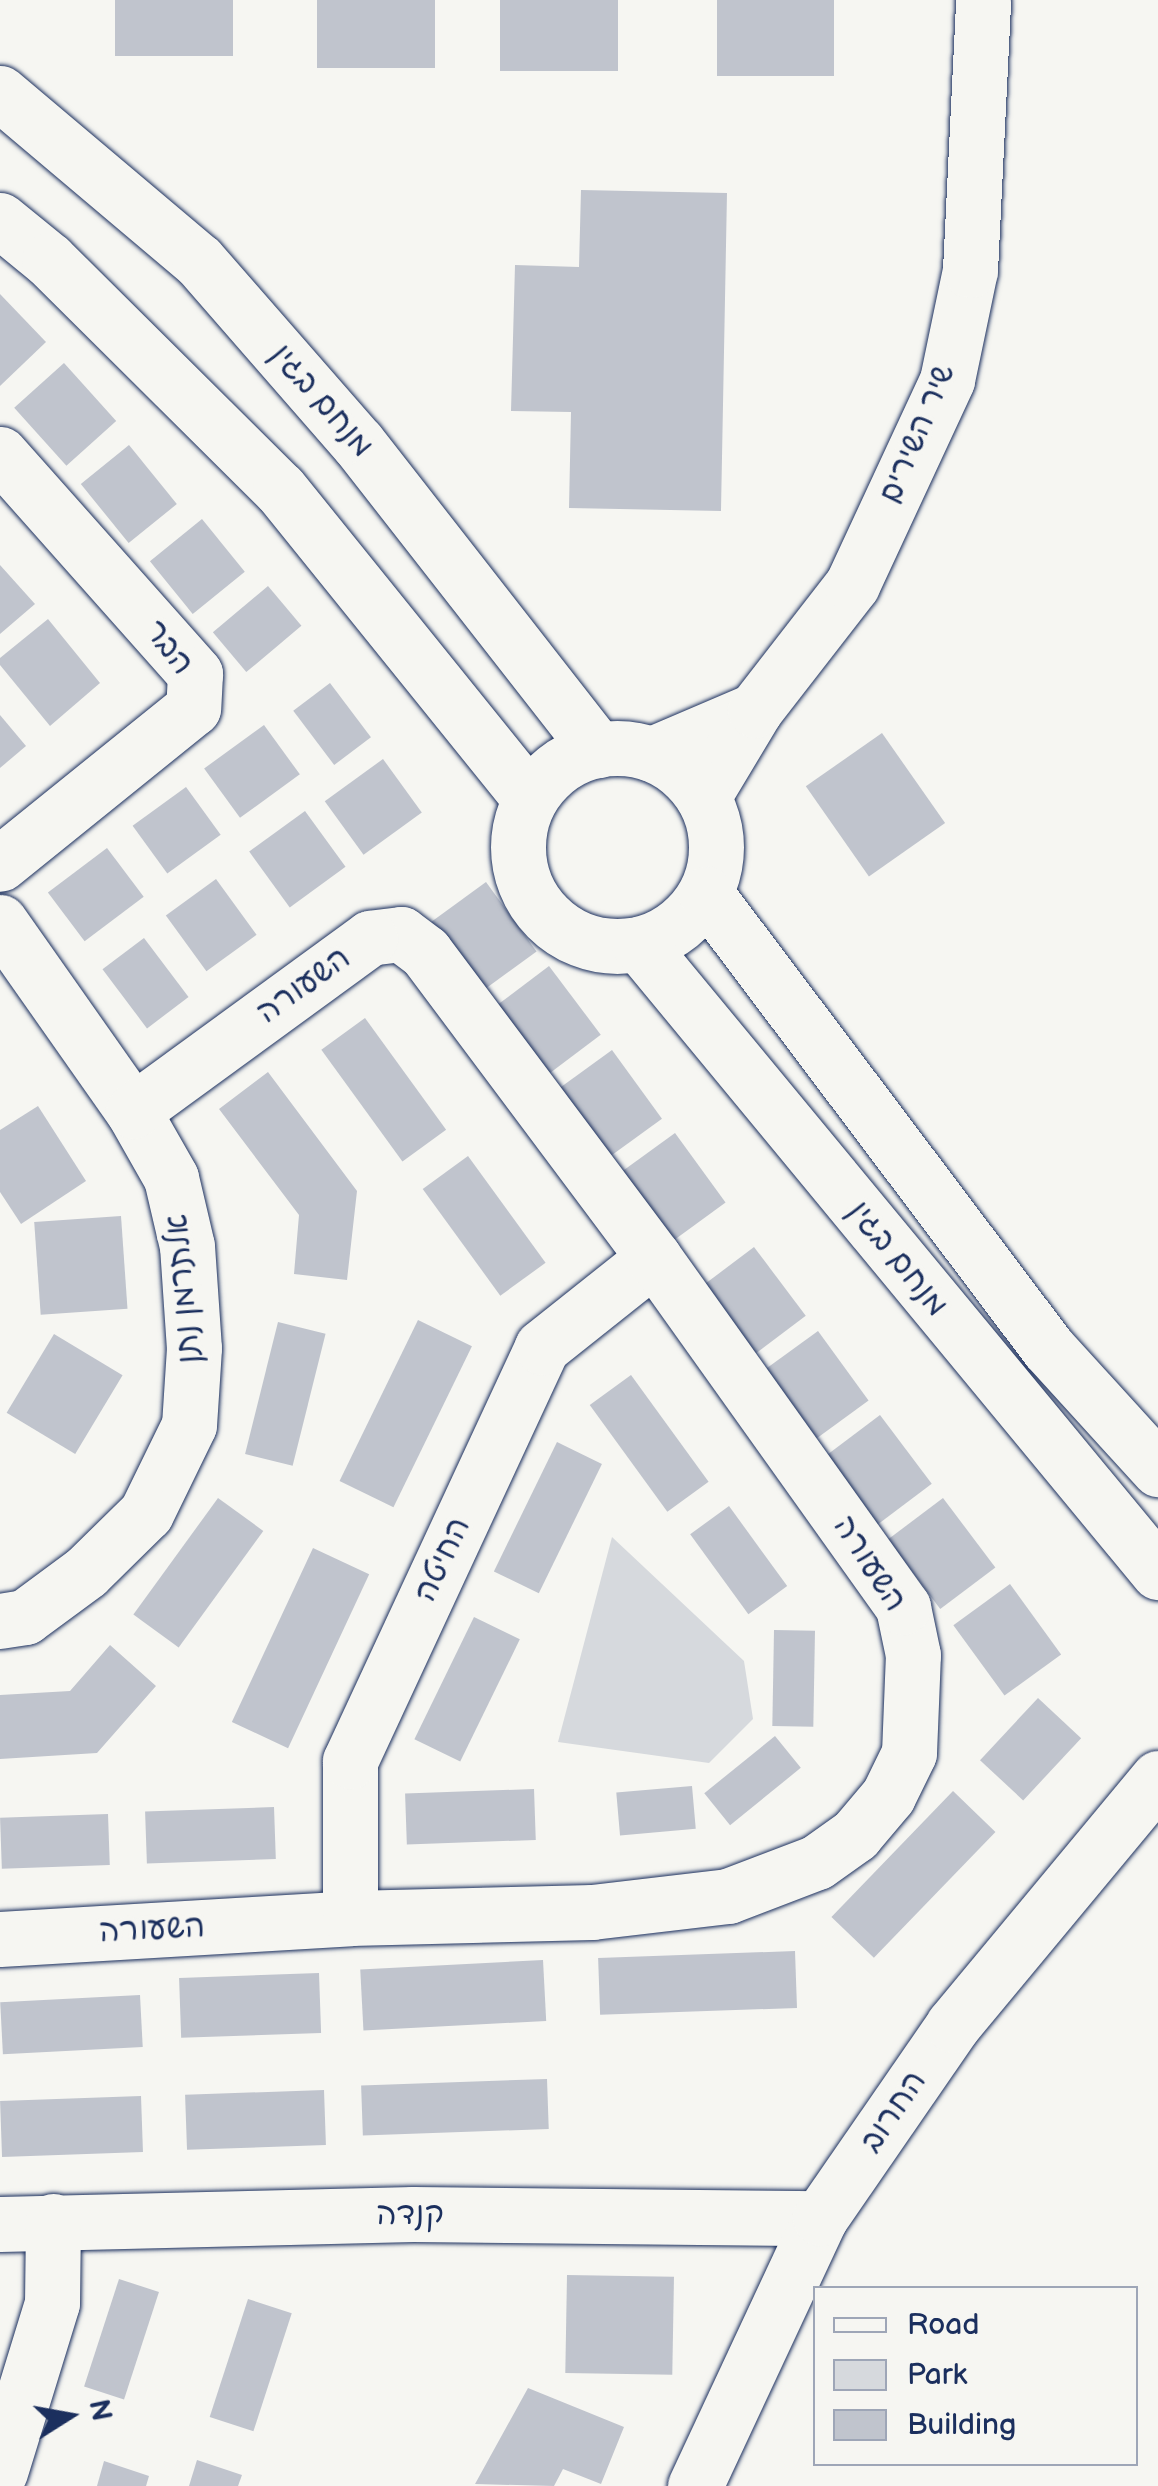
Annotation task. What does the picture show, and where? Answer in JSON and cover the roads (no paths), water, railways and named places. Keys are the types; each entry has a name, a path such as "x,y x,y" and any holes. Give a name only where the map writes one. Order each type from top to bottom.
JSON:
{"street":[{"name":"שיר השירים","path":"703,796 755,710 852,584 947,380 970,270 983,0"},
{"name":"מנחם בגין","path":"0,93 199,261 358,442 598,750"},
{"path":"0,220 50,260 280,489 530,799"},
{"name":"הבר","path":"0,454 195,674 192,708 0,864"},
{"name":"שיר השירים","path":"652,754 755,710"},
{"path":"620,747 652,754 681,771 703,796 715,828 716,862 706,894 685,920 657,939 639,944 591,945 562,931 538,910 522,881 517,849 522,817 530,799 559,765 598,750 620,747"},
{"name":"מנחם בגין","path":"706,894 1048,1348 1146,1450"},
{"name":"אלתרמן נתן","path":"0,922 132,1111 171,1178 187,1246 194,1348 189,1425 146,1513 86,1572 25,1617 0,1622"},
{"name":"השעורה","path":"0,1939 350,1918 592,1912 728,1896 817,1862 855,1836 888,1796 909,1753 914,1655 904,1607 654,1258 426,952 402,934 370,938 132,1111"},
{"name":"מנחם בגין","path":"639,944 1158,1572"},
{"name":"החיטה","path":"350,1918 350,1761 358,1743 542,1347 654,1258"},
{"name":"החרוב","path":"695,2486 820,2218 953,2025 1158,1778"},
{"path":"1056,1901 1158,1840"},
{"name":"קנדה","path":"26,2223 413,2214 820,2218"},
{"path":"0,2472 52,2303 26,2223"}]}
